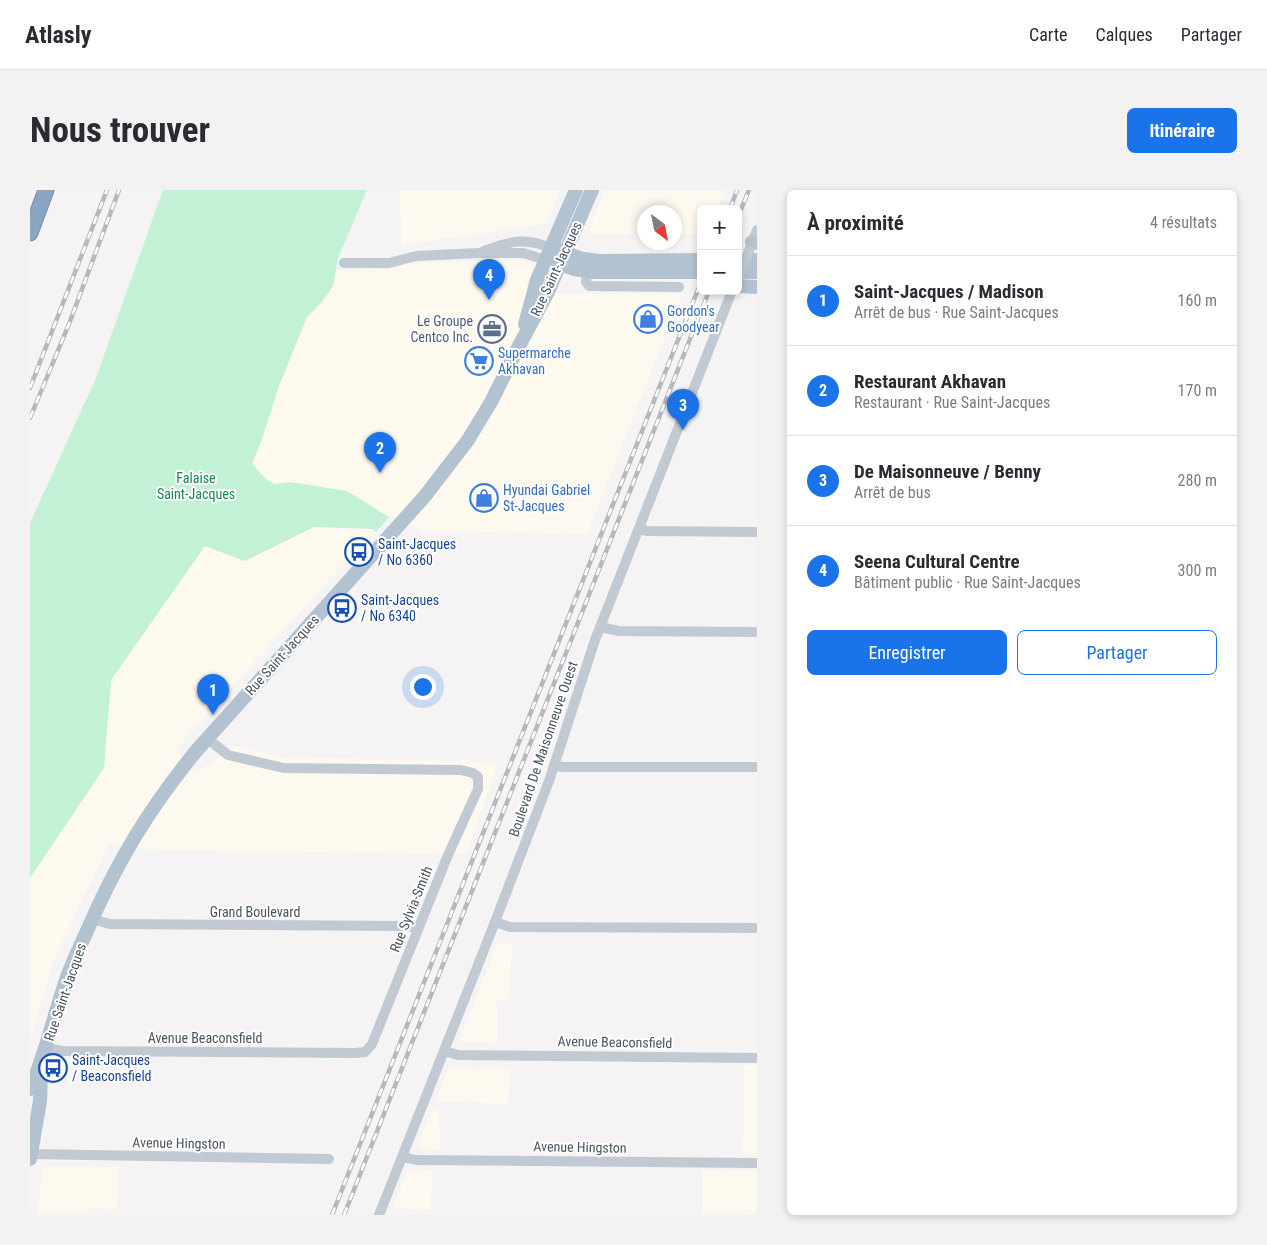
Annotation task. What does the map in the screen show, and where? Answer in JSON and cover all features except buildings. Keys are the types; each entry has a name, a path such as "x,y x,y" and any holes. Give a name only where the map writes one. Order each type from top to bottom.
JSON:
{"highway":[{"path":"30,233 46,190"}],"main road":[{"name":"Rue Saint-Jacques","path":"518,346 534,288 576,190"},
{"name":"Rue Saint-Jacques","path":"30,1089 41,1064 68,975 111,877 139,829 168,786 208,739 442,476 484,415 518,346 548,292 592,190"},
{"path":"549,254 562,258 586,271 602,272 697,266"},
{"path":"562,258 697,266"},
{"path":"742,286 757,287"},
{"name":"Rue Saint-Jacques","path":"30,1159 40,1101 41,1064"}],"street":[{"path":"344,263 389,263 416,256 479,253 549,254"},
{"path":"586,271 586,282 589,286 679,287"},
{"name":"Boulevard De Maisonneuve Ouest","path":"379,1215 495,922 554,766 600,627 730,295"},
{"path":"639,528 648,531 757,532"},
{"path":"600,627 619,631 757,632"},
{"name":"Rue Sylvia-Smith","path":"208,739 228,755 284,768 461,770 470,771 476,775 479,782 478,789 448,855 372,1044 365,1052"},
{"path":"554,766 757,767"},
{"name":"Grand Boulevard","path":"92,919 110,924 407,926 418,928"},
{"path":"495,922 510,927 757,928"},
{"name":"Avenue Beaconsfield","path":"45,1048 62,1051 365,1052"},
{"name":"Avenue Beaconsfield","path":"444,1051 458,1055 757,1058"},
{"name":"Avenue Hingston","path":"30,1154 329,1159"},
{"name":"Avenue Hingston","path":"403,1156 416,1160 757,1163"}],"shaded area":[{"path":"400,190 561,190 546,224 401,245"},
{"path":"605,190 726,190 719,205 697,205 697,234 682,234 682,205 637,205 637,234 595,234 589,230"},
{"path":"524,260 532,264 533,269 526,287 559,294 682,294 587,534 424,531 389,517 357,498 290,482 275,484 267,480 252,464 279,386 307,317 321,303 333,286 336,270 392,269 423,262"},
{"path":"314,527 373,529 376,532 347,560 175,750 198,772 235,747 286,758 475,761 497,766 466,854 148,850 109,844 53,962 30,1041 30,878 104,768 111,680 205,546 245,561"},
{"path":"497,944 512,945 509,1001 497,1000 497,1043 459,1042"},
{"path":"744,1065 757,1065 757,1155 743,1155"},
{"path":"449,1068 511,1069 508,1104 435,1101"},
{"path":"432,1109 439,1109 440,1149 421,1149 418,1143"},
{"path":"43,1167 118,1167 117,1209 89,1207 88,1215 37,1215"},
{"path":"432,1169 431,1210 393,1208 408,1170"},
{"path":"703,1170 757,1171 757,1209 754,1215 703,1215"}],"green space":[{"name":"Falaise Saint-Jacques","path":"163,190 367,190 338,258 333,286 321,303 307,317 279,386 252,464 267,480 275,484 290,482 347,491 389,517 376,532 373,529 314,527 245,561 205,546 111,680 104,768 30,878 30,523 96,378"}],"railway":[{"path":"30,388 107,190"},
{"path":"30,418 69,324 119,190"},
{"path":"731,205 737,190"},
{"path":"742,207 749,190"},
{"path":"332,1215 697,292"},
{"path":"344,1215 707,295"}],"place":[{"name":"Seena Cultural Centre","path":"489,300"},
{"name":"Gordon's Goodyear","path":"648,319"},
{"name":"Le Groupe Centco Inc.","path":"492,329"},
{"name":"Supermarche Akhavan","path":"479,361"},
{"name":"De Maisonneuve / Benny","path":"683,430"},
{"name":"Restaurant Akhavan","path":"380,473"},
{"name":"Hyundai Gabriel St-Jacques","path":"484,498"},
{"name":"Saint-Jacques / No 6360","path":"359,552"},
{"name":"Saint-Jacques / No 6340","path":"342,608"},
{"name":"Saint-Jacques / Madison","path":"213,715"},
{"name":"Saint-Jacques / Beaconsfield","path":"53,1068"}]}
